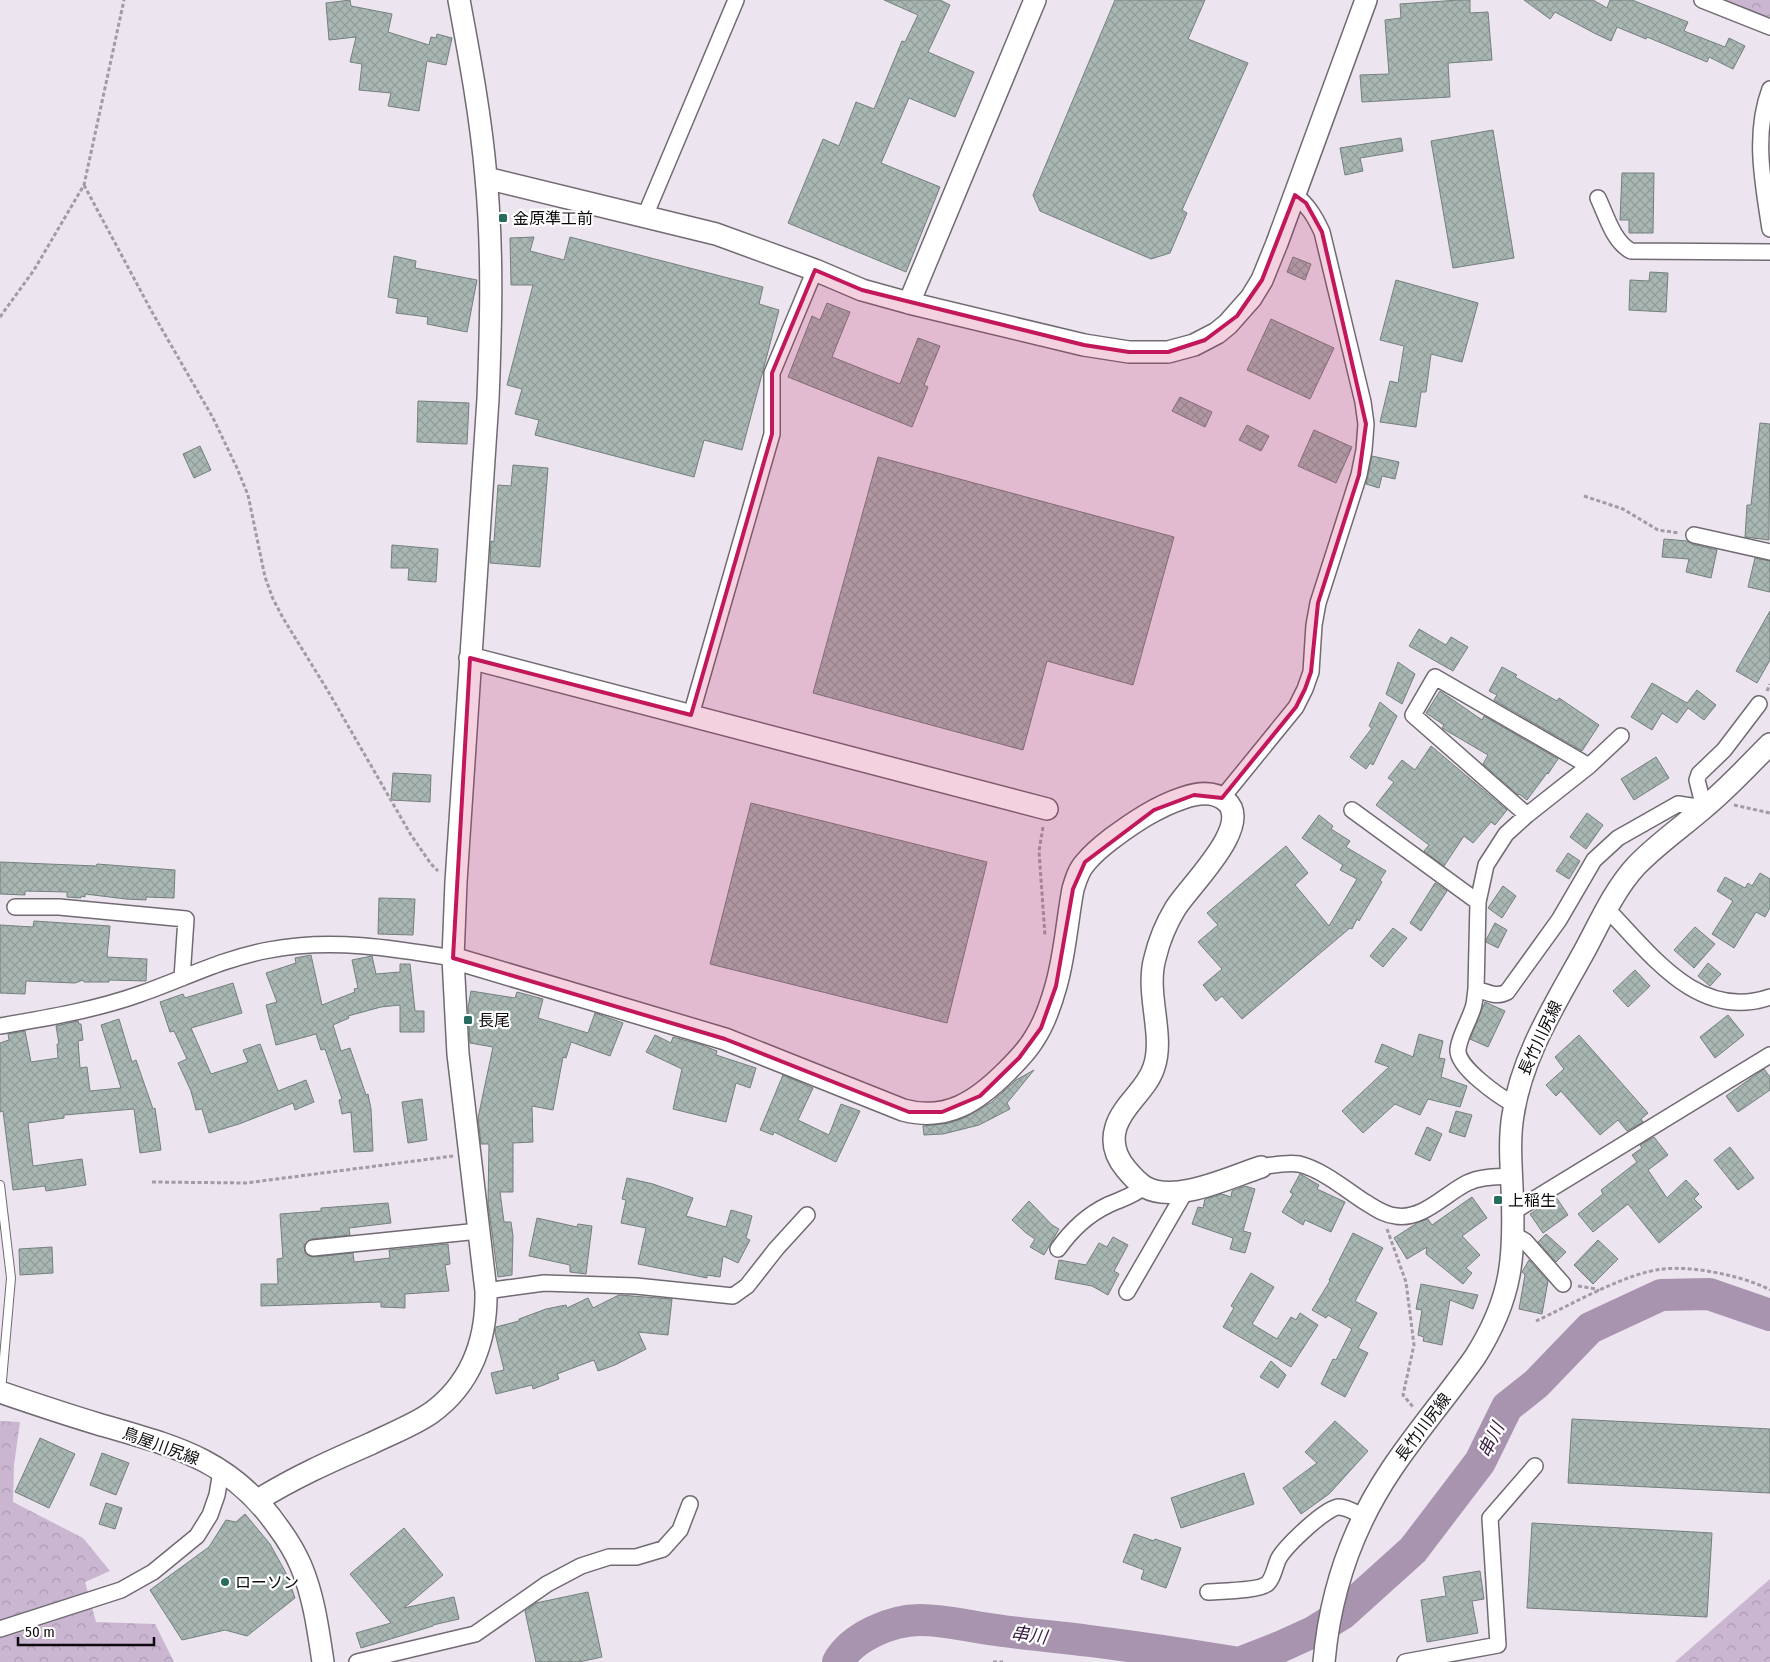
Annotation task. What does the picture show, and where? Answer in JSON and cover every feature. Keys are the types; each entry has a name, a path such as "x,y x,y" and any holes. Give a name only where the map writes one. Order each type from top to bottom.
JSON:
{"street":[{"path":"258,1500 289,1481 416,1422 443,1404 461,1383 473,1364 485,1323 486,1291 457,1046 453,958 456,882 491,342 490,262 486,178 476,98 459,0"},
{"path":"645,216 736,0"},
{"path":"909,303 1035,0"},
{"path":"486,178 716,234 815,270 862,290 909,303 1084,345 1117,351 1142,353 1168,352 1194,345 1211,336 1228,324 1251,298 1270,263 1366,0"},
{"path":"1702,0 1770,27"},
{"path":"1770,88 1762,116 1760,136 1763,182 1770,229"},
{"path":"1222,798 1296,707 1305,689 1311,672 1314,625 1318,603 1359,475 1364,450 1366,424 1363,402 1322,232 1306,203 1295,195"},
{"path":"1598,198 1616,237 1631,252 1770,252"},
{"path":"691,716 772,434 772,373 815,270"},
{"path":"1694,535 1770,552"},
{"path":"470,658 1047,809"},
{"path":"1526,815 1413,715 1436,677 1589,766"},
{"path":"1476,989 1494,995 1507,992 1559,920 1594,860 1618,838 1641,823 1678,804 1704,808 1696,780 1698,774 1724,750 1759,704"},
{"path":"1515,1105 1495,1093 1467,1068 1458,1055 1458,1047 1474,1006 1478,902 1486,865 1506,834 1526,815 1589,766 1620,736"},
{"name":"長竹川尻線","path":"1324,1661 1334,1597 1341,1571 1360,1525 1392,1469 1475,1357 1497,1319 1508,1282 1513,1234 1511,1129 1524,1070 1536,1040 1607,909 1628,876 1645,857 1704,808 1770,744"},
{"path":"0,1026 90,1009 140,994 247,955 270,949 302,946 370,945 453,958 725,1040 903,1110 916,1113 942,1112 962,1106 980,1096 1019,1058 1035,1038 1051,1003 1056,986 1073,889 1085,862 1097,850 1130,825 1154,810 1194,795 1206,793 1222,798 1231,807 1231,832 1223,846 1175,909 1154,959 1151,980 1157,1053 1149,1078 1122,1115 1116,1127 1115,1151 1123,1165 1144,1187 1157,1192 1172,1194 1186,1192 1261,1167 1278,1164 1298,1164 1318,1172 1385,1214 1398,1217 1411,1215 1426,1209 1466,1183 1487,1177 1512,1176"},
{"path":"1352,810 1478,902"},
{"path":"15,907 60,907 186,919 182,978"},
{"path":"1607,909 1670,973 1682,984 1697,993 1729,1002 1747,1002 1770,997"},
{"path":"1513,1212 1770,1054"},
{"path":"1058,1248 1068,1234 1086,1217 1108,1205 1136,1194 1144,1187"},
{"path":"1127,1292 1186,1192"},
{"path":"486,1291 544,1283 636,1286 732,1296 747,1286 776,1249 807,1215"},
{"path":"313,1248 479,1231"},
{"path":"1513,1234 1525,1241 1563,1284"},
{"name":"鳥屋川尻線","path":"1,1392 175,1448 221,1471 238,1482 258,1500 288,1541 301,1566 312,1599 323,1662"},
{"path":"1406,1662 1498,1646 1490,1518 1534,1466"},
{"path":"0,1629 121,1590 153,1572 197,1536 210,1515 221,1471"},
{"path":"357,1662 475,1634 547,1584 581,1566 609,1557 636,1557 663,1549 680,1530 690,1504"},
{"path":"1208,1592 1261,1587 1269,1582 1284,1549 1292,1540 1330,1509 1341,1507 1360,1525"}],"lane":[{"path":"0,1185 2,1228 11,1278 1,1392"}],"path":[{"path":"0,317 34,270 84,185 124,0"},
{"path":"84,185 152,312 213,418 238,468 248,495 265,576 273,599 283,618 333,699 411,835 436,869 456,882"},
{"path":"1584,496 1623,509 1658,530 1694,535"},
{"path":"1743,808 1770,813"},
{"path":"1039,851 1045,938"},
{"path":"152,1182 246,1183 416,1160 470,1155"},
{"path":"1385,1214 1387,1232 1406,1282 1414,1345 1403,1395 1426,1422"},
{"path":"1536,1321 1636,1275 1662,1269 1709,1270 1740,1278 1770,1290"},
{"path":"1563,1284 1599,1291"},
{"path":"993,1662 1003,1662"}],"highlighted area":[{"path":"1295,195 1306,203 1322,232 1366,424 1359,475 1318,603 1311,672 1305,689 1296,707 1222,798 1194,795 1154,810 1085,862 1073,889 1056,986 1041,1028 1019,1058 980,1096 942,1112 909,1112 725,1039 453,958 470,658 691,715 772,434 772,373 815,270 862,290 1084,345 1129,352 1168,352 1205,340 1237,316 1262,280"}],"green space":[{"path":"1722,0 1770,0 1770,17"},
{"path":"0,1421 20,1422 14,1465 13,1502 83,1538 110,1571 85,1582 96,1622 155,1624 174,1662 0,1662"},
{"path":"1770,1579 1770,1662 1675,1662"}],"building":[{"path":"350,0 351,6 392,14 388,32 429,45 431,37 436,38 437,34 452,38 446,65 427,61 419,111 388,106 391,93 359,90 362,64 350,62 356,37 329,40 326,3"},
{"path":"884,0 940,0 950,5 928,52 974,72 955,117 909,98 881,163 940,187 906,272 788,223 823,139 839,146 856,102 874,109 902,41 905,42 918,15"},
{"path":"1115,0 1205,0 1188,39 1248,63 1182,210 1187,213 1170,253 1151,259 1040,211 1033,195"},
{"path":"1470,0 1470,13 1488,12 1492,60 1448,63 1450,97 1362,102 1360,75 1389,74 1385,20 1401,18 1400,4"},
{"path":"1524,0 1593,0 1607,8 1610,0 1632,0 1688,22 1684,31 1725,47 1729,38 1745,46 1733,69 1709,57 1707,62 1647,37 1646,39 1617,27 1611,41 1555,12 1550,19"},
{"path":"1493,130 1514,258 1453,268 1431,141"},
{"path":"1401,138 1403,151 1360,158 1363,171 1345,175 1340,148"},
{"path":"1622,173 1654,173 1653,233 1629,233 1629,220 1620,220"},
{"path":"534,237 530,251 564,260 570,237 763,287 759,304 779,310 742,450 704,440 694,477 535,435 539,420 515,414 522,389 507,385 533,285 511,285 510,238"},
{"path":"394,256 416,261 415,268 477,280 467,332 427,324 428,317 396,313 398,299 388,297"},
{"path":"1293,257 1311,264 1305,280 1287,272"},
{"path":"1650,272 1668,273 1666,312 1629,310 1630,280 1649,281"},
{"path":"1396,280 1478,303 1462,362 1431,354 1426,392 1421,392 1416,427 1380,422 1390,381 1398,383 1404,346 1380,340"},
{"path":"827,303 850,312 832,357 900,384 918,338 940,346 924,385 928,387 912,427 788,377 812,316 820,320"},
{"path":"1271,319 1334,348 1310,399 1247,370"},
{"path":"1180,397 1212,412 1205,427 1172,411"},
{"path":"418,401 469,403 467,444 417,442"},
{"path":"1760,423 1770,424 1769,540 1745,537 1747,505 1751,505"},
{"path":"1247,425 1269,436 1261,451 1239,440"},
{"path":"1314,430 1352,447 1336,483 1298,466"},
{"path":"200,446 211,470 194,478 183,454"},
{"path":"1372,456 1399,462 1395,479 1382,476 1379,488 1366,484"},
{"path":"878,457 1174,537 1133,685 1047,661 1023,750 813,693"},
{"path":"513,465 548,468 540,567 490,563 491,541 494,542 498,485 511,486"},
{"path":"1664,539 1687,541 1717,550 1711,578 1686,572 1689,559 1662,557"},
{"path":"392,545 438,549 436,582 408,580 409,568 391,568"},
{"path":"1755,558 1770,561 1770,592 1748,587"},
{"path":"1770,611 1770,660 1757,683 1736,671"},
{"path":"1419,629 1446,645 1451,637 1468,647 1453,671 1409,646"},
{"path":"1398,662 1415,674 1402,704 1386,694"},
{"path":"1502,667 1517,675 1515,677 1557,701 1559,698 1599,725 1582,751 1494,700 1497,695 1489,691"},
{"path":"1652,683 1687,703 1697,690 1716,705 1704,720 1688,708 1677,723 1662,713 1652,730 1631,717"},
{"path":"1440,691 1482,720 1484,716 1558,759 1527,800 1518,795 1483,764 1488,755 1442,728 1444,725 1426,713"},
{"path":"1380,702 1397,716 1373,765 1370,763 1366,769 1350,757 1372,728 1369,726"},
{"path":"1431,746 1507,810 1495,825 1491,822 1473,843 1464,836 1444,866 1424,851 1429,845 1376,805 1394,782 1388,778 1402,760 1415,770"},
{"path":"1656,757 1669,778 1634,800 1621,779"},
{"path":"393,773 431,775 430,802 391,800"},
{"path":"751,803 987,862 947,1023 710,964"},
{"path":"1587,813 1603,825 1586,849 1570,837"},
{"path":"1319,815 1333,826 1331,829 1350,841 1346,847 1386,871 1380,880 1382,882 1359,921 1357,919 1352,929 1350,928 1242,1019 1222,996 1216,1001 1203,985 1222,969 1198,942 1218,925 1207,913 1286,846 1308,873 1295,885 1329,926 1357,879 1340,870 1343,865 1302,838"},
{"path":"1568,853 1580,861 1569,879 1556,871"},
{"path":"0,862 96,866 97,864 175,870 174,898 146,897 146,900 85,894 85,897 81,896 81,898 67,897 67,892 25,891 25,895 0,894"},
{"path":"1760,873 1770,879 1770,908 1765,917 1756,912 1734,948 1712,934 1733,901 1717,891 1725,877 1745,888 1748,883 1752,886"},
{"path":"1435,883 1447,891 1421,931 1410,923"},
{"path":"1503,886 1516,896 1502,918 1488,908"},
{"path":"379,898 415,899 413,935 378,934"},
{"path":"34,921 110,926 107,957 147,959 146,981 109,980 109,982 84,982 83,980 75,983 26,981 25,994 0,993 0,925 33,927"},
{"path":"1495,923 1507,930 1498,948 1486,942"},
{"path":"1695,927 1715,944 1694,968 1674,950"},
{"path":"1393,928 1407,938 1383,967 1370,956"},
{"path":"311,955 322,1005 355,992 354,989 358,988 352,960 372,956 376,974 400,972 400,964 410,964 415,1011 424,1011 424,1032 400,1032 400,1005 381,1007 348,1016 349,1018 333,1025 341,1051 350,1048 366,1095 368,1094 371,1109 373,1151 354,1152 351,1112 342,1114 339,1100 342,1099 325,1049 321,1050 316,1034 276,1045 266,1005 277,1002 266,973 296,963 295,958"},
{"path":"1708,963 1721,974 1710,986 1698,976"},
{"path":"1635,970 1650,986 1628,1007 1613,991"},
{"path":"233,983 242,1013 191,1028 211,1074 248,1062 243,1050 260,1044 278,1091 306,1080 314,1102 295,1110 293,1103 239,1124 209,1133 202,1109 196,1110 191,1091 178,1063 187,1059 174,1031 170,1032 160,1002 183,994 185,998"},
{"path":"471,991 515,998 517,992 543,999 538,1018 588,1033 595,1013 623,1023 610,1056 571,1042 566,1058 563,1057 553,1110 532,1106 533,1142 513,1143 513,1192 500,1192 504,1222 511,1222 513,1236 512,1275 498,1277 488,1203 489,1144 481,1144 478,1118 493,1047 470,1043 468,1008"},
{"path":"1485,1002 1505,1011 1488,1047 1470,1039"},
{"path":"1728,1015 1744,1035 1715,1058 1700,1037"},
{"path":"119,1019 132,1062 136,1060 153,1109 155,1108 161,1150 140,1153 134,1109 64,1115 64,1118 28,1123 33,1166 82,1159 86,1185 46,1191 45,1186 13,1190 3,1111 0,1112 0,1043 9,1040 8,1034 25,1031 31,1062 58,1058 57,1044 59,1044 56,1026 78,1021 81,1024 83,1040 78,1041 80,1068 87,1067 90,1091 121,1088 101,1025"},
{"path":"1419,1034 1443,1041 1439,1058 1445,1059 1441,1077 1467,1086 1460,1107 1428,1099 1420,1115 1395,1104 1363,1133 1342,1111 1389,1067 1375,1062 1382,1044 1413,1057"},
{"path":"655,1035 671,1043 673,1037 702,1045 717,1051 716,1055 756,1068 750,1088 736,1083 726,1122 673,1109 682,1069 646,1052"},
{"path":"1579,1035 1648,1113 1641,1119 1643,1122 1627,1131 1618,1120 1600,1135 1561,1091 1556,1096 1546,1085 1564,1069 1555,1057"},
{"path":"1764,1069 1770,1077 1770,1090 1738,1112 1726,1096"},
{"path":"1034,1070 1007,1103 1010,1109 979,1125 943,1134 924,1135 923,1126 950,1123 966,1117 992,1102 1016,1080"},
{"path":"783,1075 813,1088 798,1120 829,1135 841,1104 860,1111 836,1162 774,1132 773,1135 760,1130"},
{"path":"422,1099 427,1140 408,1143 402,1102"},
{"path":"1456,1111 1472,1115 1465,1137 1449,1132"},
{"path":"1427,1127 1442,1134 1430,1161 1415,1154"},
{"path":"1654,1137 1668,1155 1648,1170 1667,1198 1686,1180 1699,1194 1694,1199 1702,1207 1659,1243 1628,1204 1593,1232 1578,1214 1603,1194 1601,1190 1637,1162 1632,1155 1642,1148 1640,1145"},
{"path":"1730,1147 1754,1178 1738,1190 1714,1160"},
{"path":"1300,1174 1319,1185 1317,1189 1345,1202 1331,1232 1305,1220 1303,1225 1282,1212 1293,1194 1290,1192"},
{"path":"627,1178 653,1184 693,1198 686,1216 726,1227 731,1210 752,1216 746,1238 750,1240 738,1263 723,1256 720,1277 707,1275 707,1278 638,1264 646,1228 621,1223 626,1200 622,1199"},
{"path":"1245,1186 1255,1189 1243,1231 1251,1233 1245,1253 1230,1249 1233,1238 1192,1224 1198,1207 1203,1208 1205,1199 1222,1194 1231,1197 1232,1191"},
{"path":"1472,1197 1487,1218 1462,1236 1480,1255 1466,1268 1472,1273 1463,1284 1426,1254 1427,1247 1407,1259 1394,1238 1417,1223 1428,1219 1432,1225"},
{"path":"1556,1197 1568,1215 1543,1233 1530,1214"},
{"path":"1029,1201 1052,1225 1059,1229 1044,1255 1030,1247 1035,1239 1012,1220"},
{"path":"388,1203 391,1223 349,1228 350,1235 312,1239 304,1245 305,1253 314,1257 353,1253 354,1262 390,1258 389,1250 448,1244 450,1264 445,1265 449,1291 405,1294 405,1308 381,1307 381,1302 261,1306 261,1284 278,1284 277,1259 283,1258 280,1214 321,1211 321,1208"},
{"path":"537,1218 577,1227 578,1224 592,1226 586,1274 570,1272 570,1265 529,1256"},
{"path":"1353,1233 1383,1248 1355,1301 1377,1313 1358,1348 1368,1353 1345,1397 1321,1384 1333,1359 1336,1360 1352,1329 1328,1315 1326,1318 1312,1310 1330,1281"},
{"path":"1546,1234 1566,1252 1556,1262 1538,1242"},
{"path":"1113,1237 1128,1245 1114,1271 1119,1274 1108,1295 1092,1286 1055,1279 1059,1260 1086,1265 1099,1243 1107,1247"},
{"path":"1598,1240 1618,1259 1593,1284 1574,1265"},
{"path":"52,1247 53,1273 20,1275 19,1249"},
{"path":"1529,1260 1548,1281 1542,1314 1519,1309 1525,1275 1522,1272"},
{"path":"1251,1273 1274,1287 1252,1324 1277,1339 1291,1317 1296,1320 1300,1313 1318,1325 1291,1367 1223,1327 1234,1308 1231,1306"},
{"path":"1421,1284 1478,1295 1473,1309 1450,1300 1442,1345 1423,1341 1424,1337 1418,1335 1422,1310 1416,1309"},
{"path":"619,1295 672,1299 668,1335 638,1332 646,1349 615,1365 598,1371 594,1360 557,1374 559,1379 533,1389 532,1385 496,1394 491,1373 504,1370 495,1333 496,1327 519,1321 519,1319 546,1309 566,1305 567,1308 588,1298 593,1308"},
{"path":"1271,1361 1286,1375 1278,1388 1260,1377"},
{"path":"1572,1419 1770,1429 1770,1493 1568,1483"},
{"path":"1335,1421 1368,1451 1329,1494 1301,1514 1283,1488 1317,1463 1305,1452"},
{"path":"40,1438 75,1454 49,1508 15,1492"},
{"path":"102,1453 129,1463 116,1495 90,1485"},
{"path":"1244,1473 1254,1504 1181,1528 1171,1498"},
{"path":"106,1503 122,1508 115,1529 99,1524"},
{"name":"ローソン","path":"245,1514 270,1544 287,1575 295,1598 247,1636 225,1630 182,1640 150,1590 209,1547 226,1520 236,1522"},
{"path":"1532,1523 1712,1533 1707,1617 1527,1608"},
{"path":"404,1528 443,1575 404,1608 454,1597 459,1619 433,1625 361,1648 356,1633 391,1623 350,1574"},
{"path":"1134,1534 1181,1548 1166,1588 1141,1579 1144,1570 1123,1562"},
{"path":"1480,1571 1484,1599 1472,1601 1478,1633 1427,1642 1421,1600 1446,1596 1443,1577"},
{"path":"588,1592 602,1657 579,1662 536,1662 525,1611 536,1603"}],"waterway":[{"name":"串川","path":"1242,1662 1313,1632 1342,1614 1413,1550 1480,1462 1507,1407 1536,1384 1590,1328 1661,1295 1709,1294 1770,1315"},
{"name":"串川","path":"838,1662 853,1645 873,1632 897,1623 920,1620 941,1621 993,1630 1179,1653 1233,1662"}],"place":[{"name":"金原準工前","path":"503,218"},
{"name":"長尾","path":"468,1020"},
{"name":"上稲生","path":"1498,1200"},
{"name":"ローソン","path":"225,1582"}]}
